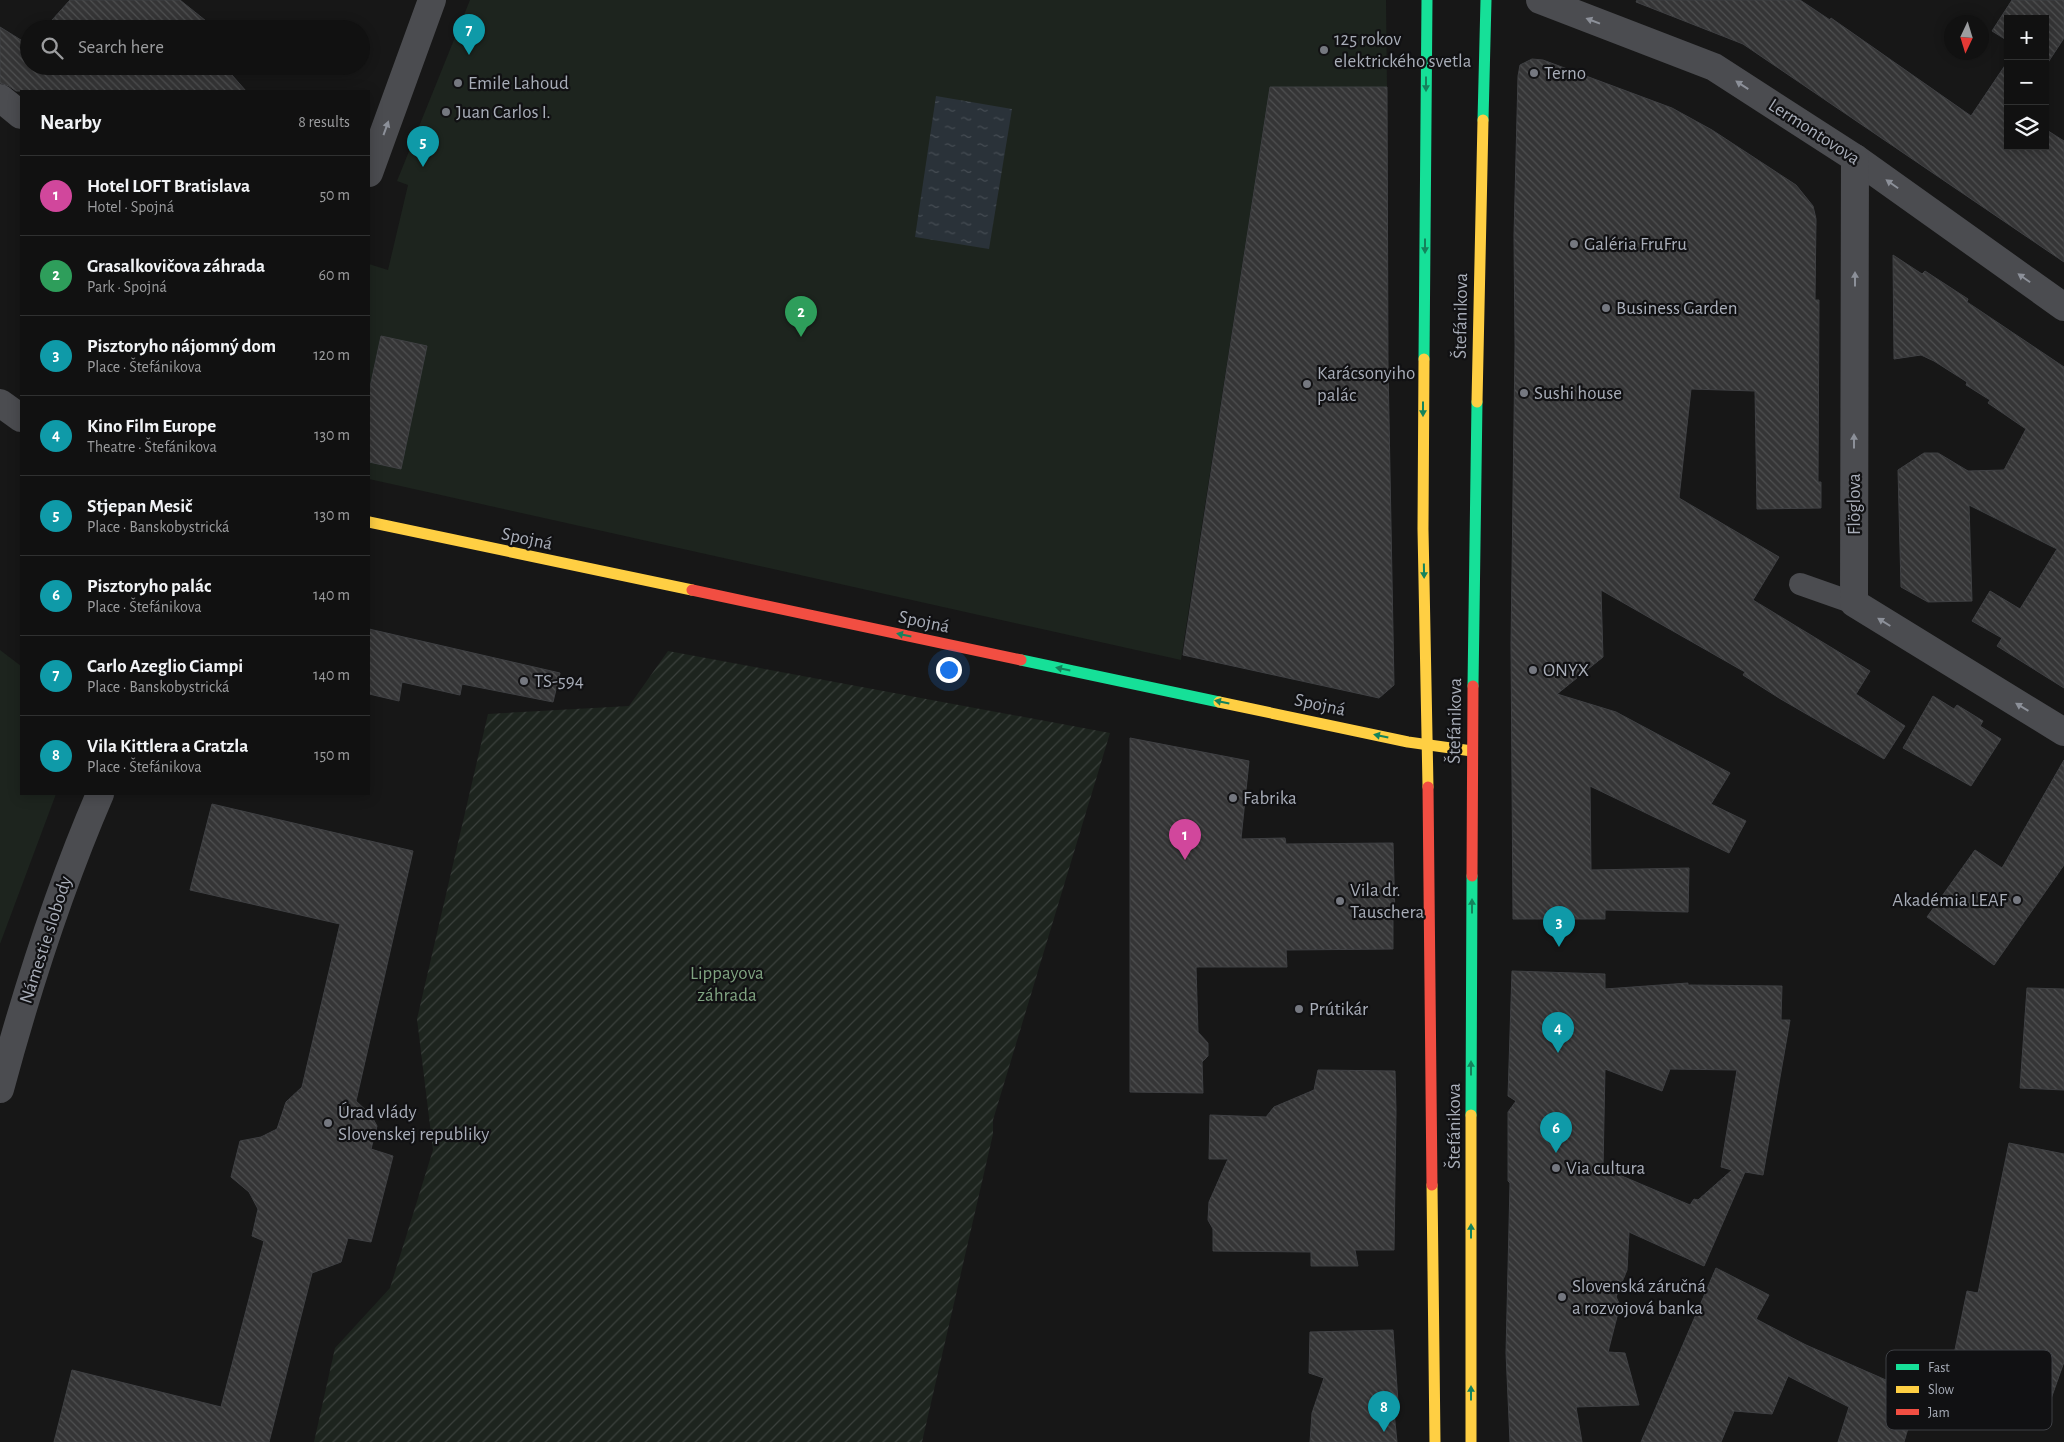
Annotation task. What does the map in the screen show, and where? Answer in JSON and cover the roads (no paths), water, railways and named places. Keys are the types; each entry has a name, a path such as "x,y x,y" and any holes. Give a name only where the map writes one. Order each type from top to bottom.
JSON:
{"main road":[{"name":"Štefánikova","path":"1427,0 1423,529 1428,746 1436,1442"},
{"name":"Štefánikova","path":"1471,1442 1472,751 1475,480 1486,0"},
{"name":"Spojná","path":"370,522 1428,746 1472,751"}],"street":[{"path":"370,170 432,0"},
{"name":"Lermontovova","path":"1540,0 1714,67 1855,158 2064,307"},
{"path":"0,98 20,114"},
{"name":"Flöglova","path":"1854,603 1855,158"},
{"path":"0,403 20,417"},
{"path":"1854,603 2064,732"},
{"name":"Námestie slobody","path":"0,1090 44,944 84,829 100,795"}],"lane":[{"path":"1800,584 1854,603"}],"water":[{"path":"936,96 1012,109 989,249 915,237"}],"place":[{"name":"125 rokov elektrického svetla","path":"1324,50"},
{"name":"Carlo Azeglio Ciampi","path":"469,55"},
{"name":"Terno","path":"1534,73"},
{"name":"Emile Lahoud","path":"458,83"},
{"name":"Juan Carlos I.","path":"446,112"},
{"name":"Stjepan Mesič","path":"423,167"},
{"name":"Galéria FruFru","path":"1574,244"},
{"name":"Business Garden","path":"1606,308"},
{"name":"Grasalkovičova záhrada","path":"801,337"},
{"name":"Karácsonyiho palác","path":"1307,384"},
{"name":"Sushi house","path":"1524,393"},
{"name":"ONYX","path":"1533,670"},
{"name":"TS-594","path":"524,681"},
{"name":"Fabrika","path":"1233,798"},
{"name":"Hotel LOFT Bratislava","path":"1185,860"},
{"name":"Akadémia LEAF","path":"2017,900"},
{"name":"Vila dr. Tauschera","path":"1340,901"},
{"name":"Pisztoryho nájomný dom","path":"1559,947"},
{"name":"Prútikár","path":"1299,1009"},
{"name":"Kino Film Europe","path":"1558,1053"},
{"name":"Úrad vlády Slovenskej republiky","path":"328,1123"},
{"name":"Pisztoryho palác","path":"1556,1153"},
{"name":"Via cultura","path":"1556,1168"},
{"name":"Slovenská záručná a rozvojová banka","path":"1562,1297"},
{"name":"Vila Kittlera a Gratzla","path":"1384,1432"}],"park label":[{"name":"Lippayova záhrada","path":"727,984"}]}
